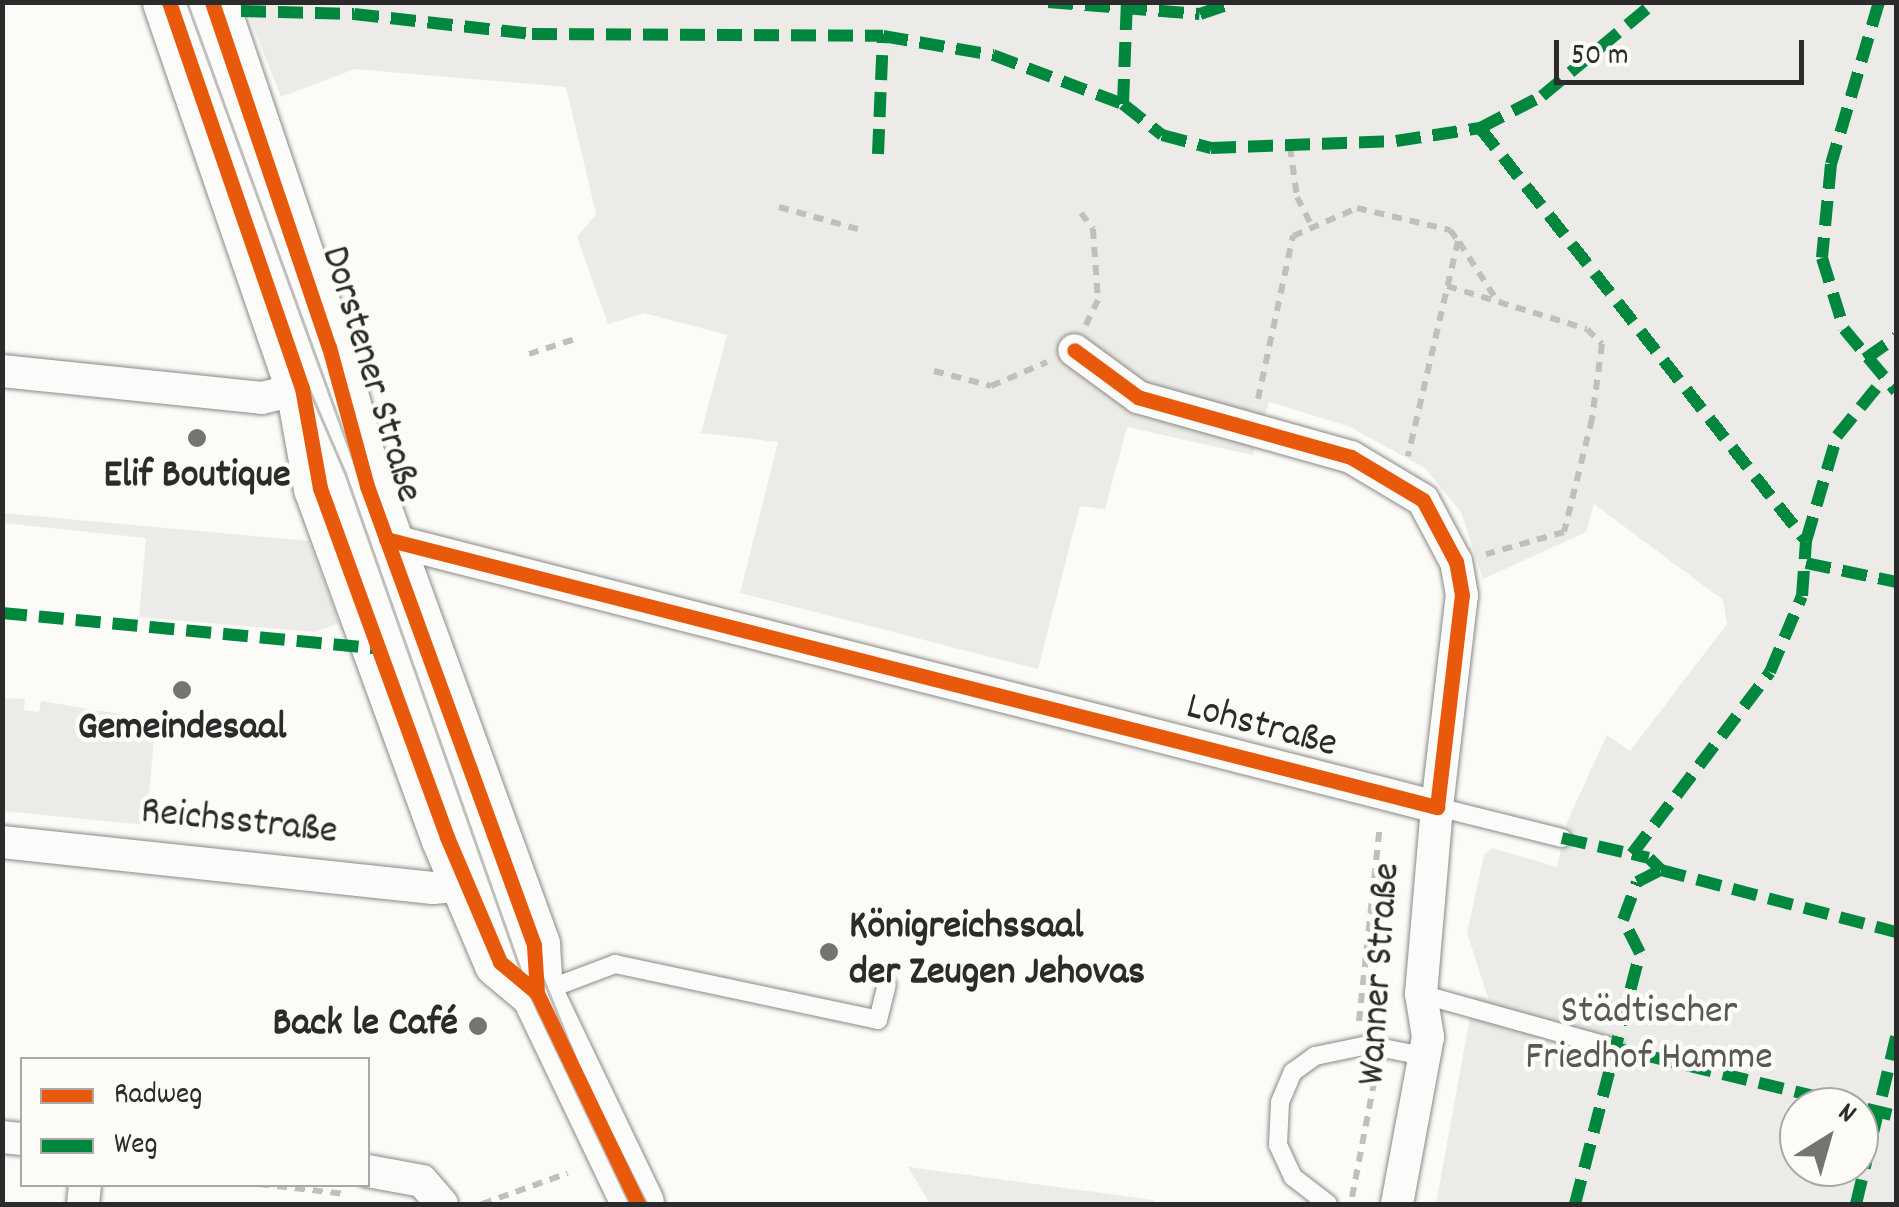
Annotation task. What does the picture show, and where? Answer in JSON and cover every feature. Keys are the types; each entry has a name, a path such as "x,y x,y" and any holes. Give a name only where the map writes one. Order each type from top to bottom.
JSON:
{"main road":[{"name":"Dorstener Straße","path":"169,2 367,486 486,879"},
{"name":"Dorstener Straße","path":"212,2 316,368 320,488 486,879 534,946 519,978 638,1204"}],"street":[{"path":"1074,350 1138,398 1351,457 1402,482 1423,500 1456,562 1462,596 1437,808"},
{"path":"2,371 262,398 316,368"},
{"name":"Lohstraße","path":"386,539 1437,808"},
{"name":"Wanner Straße","path":"1397,1204 1428,1037 1420,994 1437,808"},
{"name":"Reichsstraße","path":"2,842 433,888 486,879"},
{"path":"370,1183 422,1181 441,1203"}],"lane":[{"path":"187,2 316,368"},
{"path":"1437,808 1562,838"},
{"path":"519,978 615,964 878,1020 887,985"},
{"path":"1420,994 1615,1048"},
{"path":"1328,1204 1293,1177 1278,1145 1280,1102 1294,1072 1314,1056 1380,1047 1424,1056"}],"path":[{"path":"1290,147 1297,197 1312,228"},
{"path":"778,207 858,229"},
{"path":"1251,429 1293,236 1357,208 1450,230 1496,300"},
{"path":"1402,482 1458,240"},
{"path":"1447,286 1587,328 1602,344 1592,419 1564,532 1456,562"},
{"path":"528,354 575,339"},
{"path":"1359,1021 1384,794"},
{"path":"1351,1204 1380,1047"},
{"path":"482,1204 568,1172"}],"shaded area":[{"path":"2,698 25,699 24,710 39,712 41,701 156,720 146,825 3,811"}],"green space":[{"name":"Städtischer Friedhof Hamme","path":"244,3 1896,3 1896,1204 1436,1204 1474,995 1488,998 1467,933 1484,855 1492,848 1557,867 1567,822 1607,735 1630,751 1727,624 1723,600 1594,504 1586,532 1483,579 1461,512 1425,468 1348,426 1269,402 1253,455 1127,427 1105,509 1080,506 1038,669 740,593 778,442 701,433 727,335 644,313 608,324 577,237 596,214 566,87 355,69 281,97"},
{"path":"2,513 309,541 339,623 315,632 139,617 146,538 3,523"},
{"path":"908,1167 1154,1200 1154,1204 930,1204"}],"tram line":[{"path":"169,2 276,312 345,472 527,988 630,1204"},
{"path":"187,2 532,951 588,1089 647,1204"}],"marked path":[{"path":"1048,2 1200,14 1235,2"},
{"path":"1123,104 1127,2"},
{"path":"241,11 354,14 532,34 883,36 993,55 1123,104 1162,135 1211,148 1396,141 1480,128 1542,96 1655,2"},
{"path":"1879,2 1831,164 1822,258 1844,329 1896,391"},
{"path":"878,154 883,36"},
{"path":"1480,128 1806,541"},
{"path":"1865,359 1896,337"},
{"path":"1562,838 1632,854 1770,672 1802,596 1806,541 1837,436 1882,381"},
{"path":"1806,563 1896,582"},
{"path":"2,613 380,649"},
{"path":"1632,854 1649,858 1661,870 1896,932"},
{"path":"1575,1204 1640,953 1623,920 1637,882 1661,870"},
{"path":"1856,1204 1896,1037"},
{"path":"1615,1048 1896,1116"}],"cycle path":[{"path":"169,2 302,388 320,488 447,837 500,962 537,993"},
{"path":"212,2 329,347 367,486 534,946 537,993 638,1204"},
{"path":"386,539 1437,807 1462,595 1456,562 1423,500 1351,457 1138,397 1074,350"}],"place":[{"name":"Elif Boutique","path":"197,438"},
{"name":"Gemeindesaal","path":"182,690"},
{"name":"Königreichssaal der Zeugen Jehovas","path":"829,952"},
{"name":"Back le Café","path":"478,1026"}]}
